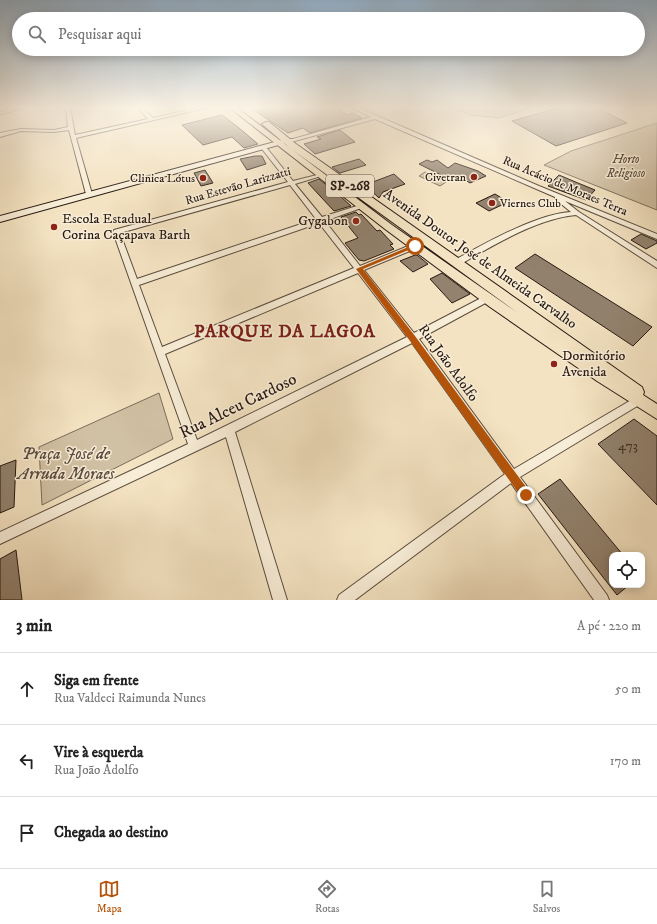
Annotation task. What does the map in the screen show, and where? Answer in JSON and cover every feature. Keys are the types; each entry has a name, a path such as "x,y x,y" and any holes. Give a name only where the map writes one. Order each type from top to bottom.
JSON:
{"main road":[{"name":"Avenida Doutor José de Almeida Carvalho","path":"274,136 459,265 641,398 657,412"},
{"name":"Avenida Doutor José de Almeida Carvalho","path":"276,136 319,175 415,246 488,298 657,408"}],"street":[{"path":"79,136 74,137 90,194"},
{"path":"0,219 309,136"},
{"name":"Rua Acácio de Moraes Terra","path":"420,136 657,237"},
{"name":"Rua João Adolfo","path":"264,148 413,338 602,600"},
{"name":"Rua Estevão Larizzatti","path":"135,283 116,232 319,175"},
{"path":"547,191 577,213 657,265"},
{"path":"194,447 135,283 362,206"},
{"path":"459,265 539,222 566,213 577,213 584,206"},
{"path":"159,352 415,246"},
{"name":"Rua Alceu Cardoso","path":"0,538 229,430 413,338 488,298"},
{"path":"344,600 512,476 641,398"},
{"path":"229,430 280,600"}],"green space":[{"name":"Horto Religioso","path":"617,136 657,136 657,210 544,165 571,151"},
{"path":"425,172 446,182 440,186 419,176"},
{"name":"Praça José de Arruda Moraes","path":"159,393 173,439 42,505 39,447"}],"building":[{"path":"194,136 248,136 258,144 244,148 232,137 203,145"},
{"path":"348,136 355,142 315,154 304,144 321,139 317,137"},
{"path":"538,136 587,136 556,146"},
{"path":"262,156 266,164 247,170 240,159"},
{"path":"359,159 366,165 340,173 332,167"},
{"path":"427,160 432,162 437,160 448,168 455,163 478,171 486,176 470,183 457,175 451,180 419,164"},
{"name":"Clinica Lótus","path":"205,170 213,183 201,186 194,173"},
{"path":"394,174 405,184 383,192 379,198 365,185"},
{"path":"559,175 595,190 586,200 548,186"},
{"path":"319,179 351,206 334,211 308,183"},
{"name":"Viernes Club","path":"495,194 508,202 489,211 476,203"},
{"path":"356,212 359,215 361,214 377,231 380,230 393,244 390,245 394,249 364,261 359,260 345,243 358,238 341,217"},
{"path":"641,234 657,241 657,243 646,249 631,240"},
{"path":"535,254 652,327 633,346 515,268"},
{"path":"415,255 428,264 413,272 400,261"},
{"path":"442,273 470,294 452,303 430,279"},
{"path":"634,419 657,436 657,505 598,444"},
{"path":"16,460 14,507 0,513 0,466"},
{"path":"560,479 621,552 609,552 609,585 538,494"},
{"path":"16,550 22,600 0,600 0,559"},
{"path":"612,588 625,588 617,595"}],"place":[{"name":"Civetran","path":"474,177"},
{"name":"Clinica Lótus","path":"203,178"},
{"name":"Viernes Club","path":"492,203"},
{"name":"Gygabon","path":"356,221"},
{"name":"Escola Estadual Corina Caçapava Barth","path":"54,227"},
{"name":"Dormitório Avenida","path":"554,364"}],"district":[{"name":"PARQUE DA LAGOA","path":"285,332"}],"route":[{"path":"415,246 359,269 413,338 526,495"}]}
